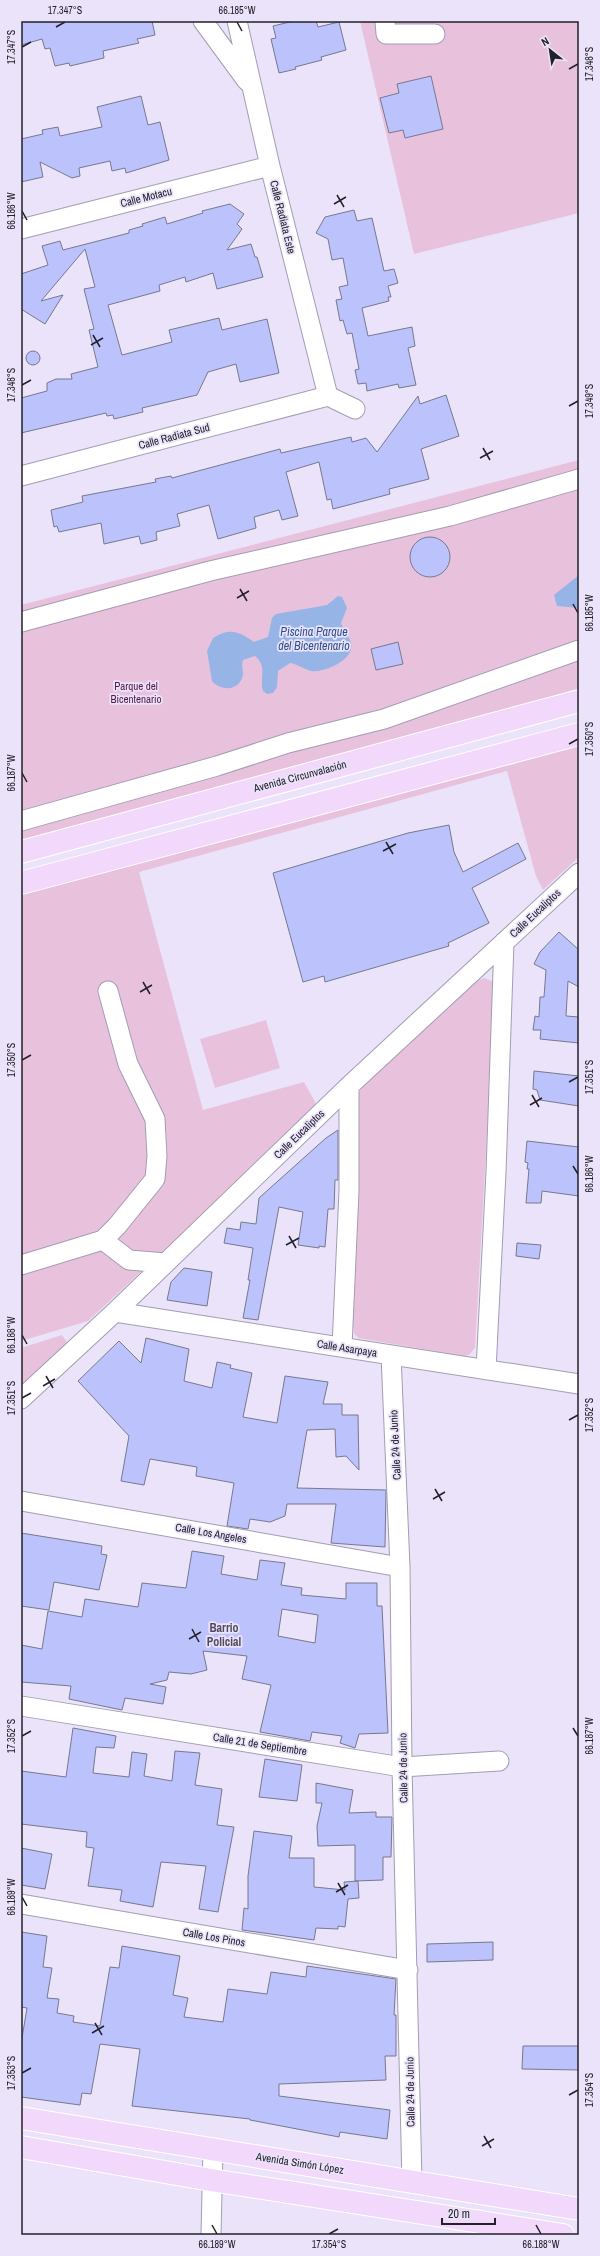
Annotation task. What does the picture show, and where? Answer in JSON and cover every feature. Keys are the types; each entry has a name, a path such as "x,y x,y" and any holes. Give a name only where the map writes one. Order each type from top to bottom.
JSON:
{"main road":[{"name":"Avenida Circunvalación","path":"21,852 579,701"},
{"path":"21,883 579,734"},
{"name":"Avenida Simón López","path":"21,2118 579,2209"},
{"path":"21,2147 508,2230 563,2235"}],"street":[{"path":"204,22 214,28 228,21"},
{"path":"237,21 252,88"},
{"path":"385,21 386,34 435,34"},
{"name":"Calle Radiata Este","path":"204,22 252,88 270,166 328,396"},
{"name":"Calle Motacu","path":"21,229 270,166"},
{"path":"328,396 355,409"},
{"name":"Calle Radiata Sud","path":"21,476 328,396"},
{"path":"21,622 210,571 450,516 579,479"},
{"path":"21,821 217,766 288,743 384,719 579,650"},
{"name":"Calle Eucaliptos","path":"21,1399 115,1312 349,1086 579,872"},
{"path":"486,1370 496,1172 504,942"},
{"path":"21,1265 103,1240 117,1226 155,1179 157,1156 155,1119 128,1064 108,991"},
{"path":"342,1347 349,1191 349,1086"},
{"path":"103,1240 129,1260 166,1263"},
{"name":"Calle Asarpaya","path":"115,1312 579,1384"},
{"name":"Calle 24 de Junio","path":"391,1355 400,1567 402,1767 412,2182"},
{"name":"Calle Los Angeles","path":"21,1501 400,1567"},
{"name":"Calle 21 de Septiembre","path":"21,1706 402,1767 499,1761"},
{"name":"Calle Los Pinos","path":"21,1904 408,1970"},
{"path":"211,2235 211,2180 213,2149"}],"green space":[{"path":"360,21 579,21 579,213 414,254"},
{"name":"Parque del Bicentenario","path":"579,460 579,693 21,840 21,605"},
{"path":"579,744 579,857 543,890 536,876 507,771 139,872 203,1110 304,1082 318,1107 88,1321 21,1341 21,894"},
{"path":"484,978 492,981 495,991 475,1348 469,1355 463,1356 358,1338 354,1333 353,1324 358,1094 364,1085 477,981"},
{"path":"266,1020 280,1068 215,1088 200,1039"},
{"path":"62,1335 69,1345 21,1390 21,1348"}],"water":[{"path":"579,575 579,608 557,606 554,595"},
{"name":"Piscina Parque del Bicentenario","path":"338,596 342,597 347,608 341,623 351,643 351,649 344,660 330,668 317,671 311,671 296,664 290,663 278,671 277,687 273,693 267,694 263,691 262,686 261,664 255,656 243,660 242,679 235,686 230,688 220,687 212,681 207,651 213,638 225,633 235,632 254,642 268,637 272,618 276,614 327,605"}],"building":[{"path":"21,21 152,21 155,35 137,39 139,43 103,51 104,58 70,66 69,63 55,66 50,48 45,49 42,39 21,45"},
{"path":"294,21 316,21 318,27 339,22 346,50 321,57 322,60 295,67 296,69 279,73 271,39 276,38 273,26"},
{"path":"431,76 443,129 405,138 403,130 389,133 380,98 399,93 397,84"},
{"path":"141,96 148,125 160,122 169,160 126,173 125,168 112,171 110,161 79,168 80,176 72,178 40,162 43,177 21,182 21,139 43,134 42,130 58,127 60,136 102,127 97,107"},
{"path":"230,204 244,214 237,224 242,229 227,250 251,244 263,277 217,289 213,273 186,282 185,277 159,285 160,291 108,305 122,355 172,342 169,330 219,318 222,330 267,319 279,373 240,382 236,364 208,372 197,395 142,408 143,412 114,419 113,415 107,416 106,413 21,433 21,398 47,391 47,383 56,379 72,379 71,374 98,367 89,330 94,329 84,289 95,287 85,249 41,301 63,295 45,324 21,309 21,274 48,265 42,246 60,241 63,250 129,233 129,230 143,226 142,224 165,217 167,224 203,213 202,211"},
{"path":"354,210 357,221 372,218 384,271 394,269 398,283 388,286 391,297 388,297 389,301 362,308 368,336 412,327 415,346 408,348 416,385 399,388 398,384 367,391 366,383 358,384 355,370 359,369 352,333 347,334 343,320 340,321 336,300 342,299 339,287 348,285 343,258 332,260 328,239 316,233 325,217"},
{"path":"30,351 36,351 40,355 40,361 36,365 30,365 26,361 26,355"},
{"path":"446,395 459,436 421,449 429,479 389,489 390,494 333,509 331,499 327,500 319,462 286,472 298,516 282,520 279,510 254,517 256,528 218,539 209,505 177,514 180,526 156,532 157,540 141,544 139,536 104,544 101,523 59,532 57,526 54,527 51,510 83,502 82,496 156,482 155,479 171,476 172,478 280,449 281,453 351,437 352,442 366,438 377,452 418,396 420,404"},
{"path":"434,537 441,540 447,546 450,557 449,565 441,574 434,577 426,577 419,574 411,565 410,553 413,546 422,538"},
{"path":"398,642 403,664 376,670 371,649"},
{"path":"449,825 454,852 463,872 518,843 526,859 472,888 489,923 448,943 449,946 325,982 324,976 303,982 273,873 408,833"},
{"path":"559,932 579,950 579,987 568,981 566,1016 579,1017 579,1043 540,1039 541,1030 533,1030 535,1016 539,1017 540,997 544,997 546,970 534,964 540,952"},
{"path":"534,1071 579,1076 579,1106 540,1100 537,1090 533,1089"},
{"path":"338,1130 338,1180 335,1180 334,1209 328,1209 325,1247 319,1246 319,1248 298,1245 303,1212 279,1207 258,1320 243,1318 250,1280 248,1280 253,1248 224,1243 227,1228 240,1230 241,1222 256,1224 259,1198 326,1138"},
{"path":"527,1141 579,1147 579,1196 542,1191 541,1203 526,1203 529,1169 527,1169 528,1163 525,1162"},
{"path":"517,1243 541,1245 539,1259 516,1256"},
{"path":"184,1268 212,1272 207,1306 167,1300 171,1282"},
{"path":"146,1338 189,1349 184,1381 212,1388 217,1362 231,1365 230,1368 252,1373 243,1417 277,1423 285,1376 328,1382 323,1404 342,1404 342,1415 358,1415 359,1470 346,1456 336,1457 335,1429 307,1430 297,1488 386,1490 385,1547 331,1543 336,1504 287,1504 285,1516 270,1522 250,1519 248,1529 227,1526 234,1483 196,1476 197,1467 150,1459 144,1485 121,1481 129,1436 78,1381 119,1341 141,1363"},
{"path":"21,1533 102,1546 101,1554 107,1555 99,1590 54,1582 49,1610 21,1606"},
{"path":"192,1551 224,1556 221,1574 257,1580 260,1560 285,1563 281,1585 302,1588 301,1595 346,1599 346,1583 377,1583 377,1606 382,1606 388,1733 359,1734 355,1748 340,1743 342,1736 312,1732 310,1741 260,1732 271,1685 242,1679 247,1656 203,1651 207,1670 191,1674 169,1672 167,1680 150,1684 166,1687 163,1704 125,1698 122,1710 69,1699 71,1686 21,1682 21,1645 42,1649 48,1611 82,1617 85,1599 138,1607 142,1583 186,1588","holes":["282,1609 318,1615 315,1643 278,1636"]},
{"path":"73,1728 116,1736 114,1748 96,1747 93,1773 129,1777 132,1752 147,1754 144,1776 172,1781 175,1751 200,1753 195,1785 222,1789 217,1825 234,1827 218,1912 199,1909 206,1866 161,1862 153,1907 120,1901 122,1890 88,1886 94,1848 86,1847 87,1832 21,1824 21,1771 66,1777"},
{"path":"265,1759 302,1765 297,1801 259,1797"},
{"path":"316,1783 353,1790 349,1813 376,1812 376,1817 392,1817 391,1857 383,1857 383,1880 355,1881 355,1845 318,1846 317,1826 322,1803 316,1803"},
{"path":"254,1831 292,1836 289,1858 314,1858 314,1887 345,1890 344,1882 358,1881 359,1898 348,1899 345,1927 338,1926 338,1929 316,1928 314,1940 242,1930 244,1908 248,1909 248,1876"},
{"path":"21,1848 52,1854 45,1889 21,1885"},
{"path":"21,1932 47,1936 43,1967 52,1968 47,1998 59,1999 57,2013 74,2016 73,2022 100,2026 110,1967 119,1968 122,1946 180,1956 173,1995 188,1998 184,2017 223,2022 228,1989 267,1994 271,1972 306,1977 307,1966 396,1979 394,2015 396,2015 396,2056 385,2056 386,2080 279,2084 279,2096 390,2110 387,2139 340,2132 339,2137 250,2119 132,2106 140,2049 100,2044 91,2094 82,2093 80,2105 21,2097 21,2044 27,2008 21,2007"},
{"path":"493,1942 493,1960 427,1962 427,1944"},
{"path":"523,2046 579,2046 579,2070 522,2069"}],"district":[{"name":"Barrio Policial","path":"224,1635"}]}
